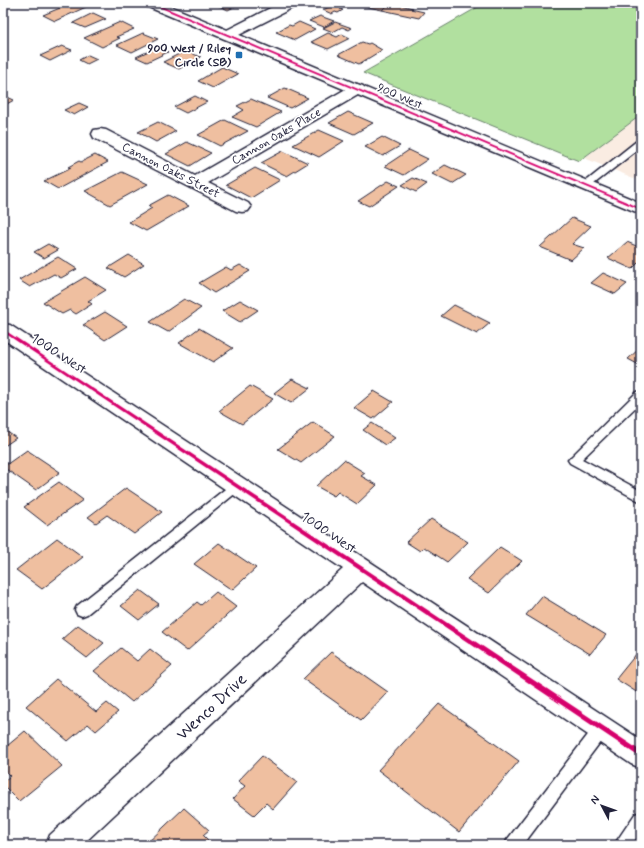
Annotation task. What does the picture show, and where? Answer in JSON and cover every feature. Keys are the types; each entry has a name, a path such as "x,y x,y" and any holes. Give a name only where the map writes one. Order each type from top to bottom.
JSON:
{"street":[{"name":"900 West","path":"151,3 641,209"},
{"path":"228,35 291,3"},
{"name":"Cannon Oaks Place","path":"195,183 357,89"},
{"name":"Cannon Oaks Street","path":"100,134 242,207"},
{"name":"1000 West","path":"3,330 238,485 641,755"},
{"name":"Wenco Drive","path":"62,845 361,568"}],"lane":[{"path":"586,185 641,142"},
{"path":"641,395 574,460 641,497"},
{"path":"82,610 238,485"},
{"path":"513,845 602,728"},
{"path":"622,845 641,819"}],"shaded area":[{"path":"641,115 641,181 584,158"}],"green space":[{"path":"485,3 641,3 641,115 579,161 363,73"}],"building":[{"path":"72,3 77,3 86,7 55,21 43,15"},
{"path":"242,3 228,10 215,4"},
{"path":"361,3 390,3 382,10 359,5"},
{"path":"390,3 424,12 419,18 382,10"},
{"path":"335,4 343,7 340,9 343,10 332,14 323,10"},
{"path":"93,13 106,19 85,28 73,23"},
{"path":"320,16 334,21 324,27 309,21"},
{"path":"120,22 134,29 116,37 120,38 102,47 84,38"},
{"path":"299,22 315,29 295,40 276,32 289,25 292,26"},
{"path":"335,22 352,28 349,30 342,27 333,32 323,28"},
{"path":"143,33 158,39 132,52 117,45"},
{"path":"328,33 337,37 342,34 350,38 328,49 311,42"},
{"path":"362,42 368,44 370,43 382,50 359,64 338,55"},
{"path":"62,46 72,50 50,61 40,56"},
{"path":"157,47 168,52 147,62 136,57"},
{"path":"185,51 201,57 179,69 163,62"},
{"path":"88,55 97,59 87,64 79,60"},
{"path":"222,67 238,74 213,88 198,81"},
{"path":"285,88 308,98 290,108 267,98"},
{"path":"5,96 14,100 3,106 3,97"},
{"path":"195,96 207,102 186,113 174,107"},
{"path":"251,99 281,112 256,127 232,117 244,110 237,106"},
{"path":"79,103 88,107 74,115 64,110"},
{"path":"348,112 373,123 354,134 329,123"},
{"path":"225,120 248,131 220,146 198,135"},
{"path":"158,122 176,131 156,142 138,132"},
{"path":"319,130 344,141 319,157 293,145"},
{"path":"382,137 400,146 383,156 365,147"},
{"path":"187,142 211,153 190,166 166,154"},
{"path":"409,150 428,159 404,175 385,166"},
{"path":"283,151 308,163 287,176 261,163"},
{"path":"95,155 108,162 58,189 44,181 71,168 68,167 79,161 81,162"},
{"path":"445,165 466,175 452,184 432,174"},
{"path":"255,168 280,180 251,198 226,185"},
{"path":"122,172 148,184 110,205 85,191"},
{"path":"413,178 427,184 416,192 402,185"},
{"path":"388,181 399,186 369,206 358,201"},
{"path":"168,195 189,206 146,231 129,222 152,208 148,206"},
{"path":"572,218 591,226 572,244 584,248 571,260 540,247"},
{"path":"627,242 641,248 641,260 632,269 608,258"},
{"path":"48,244 58,250 44,258 34,252"},
{"path":"129,255 144,264 124,277 108,268"},
{"path":"58,257 77,269 61,278 54,274 30,287 19,280"},
{"path":"240,265 250,271 214,293 199,283 226,267 231,270"},
{"path":"603,273 627,284 615,294 591,283"},
{"path":"85,277 106,290 88,301 92,304 76,314 70,310 62,314 43,302"},
{"path":"184,299 201,308 168,332 150,322"},
{"path":"240,300 258,310 240,322 222,311"},
{"path":"454,305 490,323 477,334 441,316"},
{"path":"105,312 127,326 105,340 83,325"},
{"path":"199,328 233,348 213,362 179,343"},
{"path":"641,347 641,366 628,359"},
{"path":"292,379 310,388 291,403 274,393"},
{"path":"250,386 273,399 242,424 219,411"},
{"path":"374,391 393,402 373,419 354,408"},
{"path":"313,422 335,436 301,463 278,449"},
{"path":"372,423 395,438 385,445 363,430"},
{"path":"3,429 16,438 3,447"},
{"path":"27,450 60,472 36,490 3,467"},
{"path":"344,460 365,473 361,476 377,485 357,504 338,492 334,496 316,486"},
{"path":"59,482 83,500 47,525 24,507"},
{"path":"126,488 162,512 134,534 107,515 96,523 88,517"},
{"path":"431,519 468,542 447,562 424,547 420,551 406,542"},
{"path":"57,538 83,557 42,589 16,570"},
{"path":"219,543 256,568 232,590 194,564"},
{"path":"500,547 522,561 489,593 467,579"},
{"path":"140,590 159,604 139,620 121,606"},
{"path":"216,592 236,607 187,651 162,632 197,602 201,605"},
{"path":"542,596 606,635 590,654 526,615"},
{"path":"78,625 104,643 87,658 62,639"},
{"path":"121,648 137,661 150,649 172,666 132,702 94,671"},
{"path":"641,648 641,695 616,679"},
{"path":"331,652 388,692 361,720 303,679"},
{"path":"56,679 96,712 107,703 118,712 96,731 88,724 68,741 26,706"},
{"path":"439,704 519,761 459,832 378,770"},
{"path":"25,731 62,766 19,801 3,785 3,782 10,776 3,769 3,747 5,745 7,746"},
{"path":"262,756 297,782 273,809 266,803 254,815 233,799 245,786 238,781"},
{"path":"184,808 209,830 203,835 213,845 145,845"}],"cycle path":[{"path":"151,3 641,209"},
{"path":"3,330 641,755"}],"place":[{"name":"900 West / Riley Circle (SB)","path":"239,55"}]}
